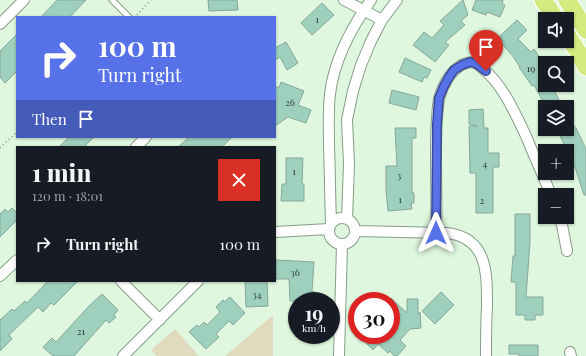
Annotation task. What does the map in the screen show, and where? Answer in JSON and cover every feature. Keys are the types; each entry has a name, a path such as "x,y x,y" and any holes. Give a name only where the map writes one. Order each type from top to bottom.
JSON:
{"highway":[{"path":"543,0 551,12"},
{"path":"567,0 586,30"},
{"path":"574,46 586,68"}],"street":[{"path":"0,24 24,0"},
{"path":"344,0 382,20"},
{"path":"276,232 330,226 336,219 342,218 347,219 353,224 355,231 354,236 347,244 342,245 334,243 328,233 330,226 328,122 330,94 335,72 351,31 371,0"},
{"path":"347,219 349,164 347,120 353,91 361,65 371,41 382,20 397,0"},
{"path":"436,233 437,124 439,98 449,77 454,70 462,65 470,62 475,63 486,71 497,83 511,105 548,188"},
{"path":"137,146 145,138"},
{"path":"561,224 567,251"},
{"path":"355,231 457,234 474,244 485,265 487,288 486,356"},
{"path":"339,356 342,245"},
{"path":"0,276 16,261"},
{"path":"122,282 160,320"},
{"path":"123,356 197,282"}],"lane":[{"path":"112,0 128,16"}],"path":[{"path":"135,16 151,0"},
{"path":"0,148 16,133"}],"shaded area":[{"path":"273,315 273,356 225,356"},
{"path":"175,329 199,356 157,356 151,350"}],"building":[{"path":"57,0 86,0 71,16 42,16"},
{"path":"208,0 237,0 238,10 209,11"},
{"path":"463,0 468,15 461,21 465,25 445,42 449,45 435,62 413,45 424,32 432,38 444,25 440,21"},
{"path":"476,0 503,0 502,4 505,5 500,17 487,12 486,15 472,10"},
{"path":"322,3 334,15 312,35 301,23"},
{"path":"517,20 527,30 518,39 531,52 534,49 539,56 538,92 555,92 559,100 542,100 534,85 532,86 512,55 501,43 503,41 499,37"},
{"path":"16,35 16,72 5,83 0,77 0,51"},
{"path":"286,42 298,63 287,70 280,57 276,59 276,47"},
{"path":"405,58 431,70 427,78 424,77 422,82 399,72"},
{"path":"281,82 304,91 298,105 311,110 306,123 288,117 276,125 276,86 279,88"},
{"path":"392,90 419,97 416,110 389,103"},
{"path":"483,109 484,128 488,128 488,153 499,153 499,167 493,167 493,213 476,213 476,173 470,173 469,126 477,126 469,124 469,110"},
{"path":"574,126 586,149 586,195 584,195 574,164 574,144 564,144 560,136 574,136"},
{"path":"395,128 416,128 416,138 412,138 412,193 414,193 414,203 411,203 412,209 388,211 386,166 397,166"},
{"path":"68,138 93,138 85,146 60,146"},
{"path":"188,138 231,138 223,146 179,146"},
{"path":"286,158 303,158 302,184 304,184 304,201 281,201 282,184 286,184"},
{"path":"12,208 16,212 16,221 0,237 0,214 5,209 8,212"},
{"path":"515,214 530,214 530,242 526,297 543,297 543,315 535,315 535,320 525,320 525,315 516,315 516,282 511,282 513,256 515,256"},
{"path":"276,260 314,262 312,292 290,292 289,279 276,279"},
{"path":"47,282 77,282 54,305 51,303 43,312 38,307 9,335 12,339 0,351 0,320 12,309 14,311 25,301 27,303"},
{"path":"245,282 267,282 268,306 246,307"},
{"path":"441,292 454,305 435,324 422,311"},
{"path":"102,294 118,310 114,315 116,317 109,323 106,320 74,356 53,356 43,347 52,338 56,342"},
{"path":"230,297 245,313 233,325 229,321 216,334 219,337 206,349 189,332 197,325 199,327 204,322 207,325 220,312 216,307 223,300 224,302"},
{"path":"407,299 418,299 418,314 420,312 421,328 410,329 400,340 400,306 407,313"},
{"path":"400,340 406,346 397,356 394,356 390,351 388,353 378,344 400,344"},
{"path":"367,344 378,344 373,350"},
{"path":"509,345 538,345 538,356 519,356 519,354 509,354"}],"route":[{"path":"436,233 437,124 439,98 449,77 454,70 462,65 470,62 475,63 486,71"}]}
